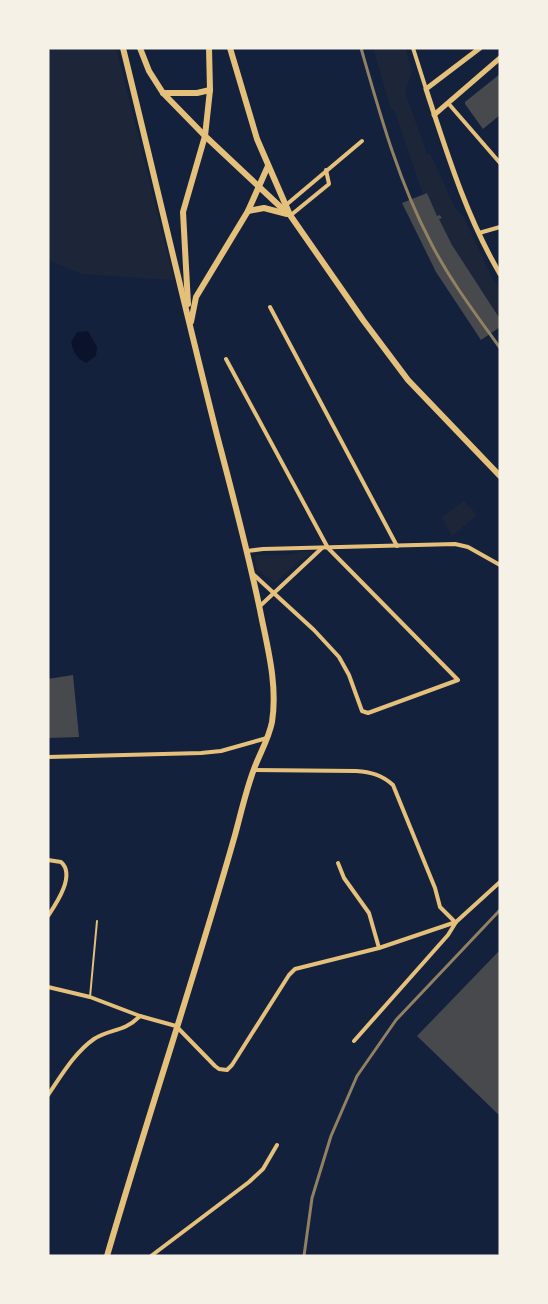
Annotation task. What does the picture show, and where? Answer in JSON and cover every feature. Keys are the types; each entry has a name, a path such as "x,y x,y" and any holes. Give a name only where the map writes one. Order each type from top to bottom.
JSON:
{"main road":[{"path":"107,1256 148,1116 167,1064 176,1026 202,952 254,770 272,722 272,668 253,574 123,48"},
{"path":"140,48 149,71 163,93 205,136 290,215"},
{"path":"190,325 183,212 205,136 210,90 209,48"},
{"path":"230,48 257,139 290,215 408,381 500,477"},
{"path":"163,93 197,93 210,90"},
{"path":"190,325 196,297 248,211 268,166"},
{"path":"248,211 264,208 290,215"}],"street":[{"path":"413,48 444,150 479,233 500,274"},
{"path":"426,89 480,48"},
{"path":"434,115 500,58"},
{"path":"448,103 500,163"},
{"path":"286,205 362,141"},
{"path":"290,215 329,184 326,170"},
{"path":"479,233 500,227"},
{"path":"270,307 397,546"},
{"path":"226,359 328,548 458,680 368,713 362,711 350,675 339,657 253,574"},
{"path":"247,551 439,543 468,546 500,565"},
{"path":"259,607 322,548"},
{"path":"48,757 211,752 267,738"},
{"path":"254,770 356,771 369,772 386,778 393,785 435,888 440,907 456,922"},
{"path":"48,860 61,862 66,869 65,882 60,896 48,915"},
{"path":"338,863 344,878 369,913 379,948"},
{"path":"354,1041 448,935 456,922 500,882"},
{"path":"48,987 90,997 140,1016 176,1026 215,1066 227,1070 292,972 379,948 456,922"},
{"path":"48,1095 82,1050 94,1039 127,1027 140,1016"},
{"path":"152,1256 249,1182 263,1169 277,1145"}],"lane":[{"path":"90,997 97,921"}],"shaded area":[{"path":"48,48 116,48 174,280 81,274 48,260"},
{"path":"373,48 405,48 412,71 405,92 427,154 430,153 455,208 464,218 493,280 500,288 500,319 452,245 439,219 442,218 441,215 437,216 427,193 423,194 394,109 391,109"},
{"path":"88,331 97,347 96,356 86,363 76,355 71,342 77,332"},
{"path":"464,501 477,515 452,536 442,517"},
{"path":"303,551 314,552 299,561 275,583 257,569 255,557 258,555 288,555"}],"building":[{"path":"500,74 500,115 483,129 465,102"},
{"path":"427,193 437,216 440,215 442,218 439,219 452,245 500,319 500,327 481,340 436,272 402,203"},
{"path":"73,675 79,737 48,738 48,679"},
{"path":"500,950 500,1116 417,1036"}],"railway":[{"path":"361,48 391,146 419,218 445,269 500,348"},
{"path":"304,1256 312,1198 331,1136 357,1076 396,1020 500,910"}]}
